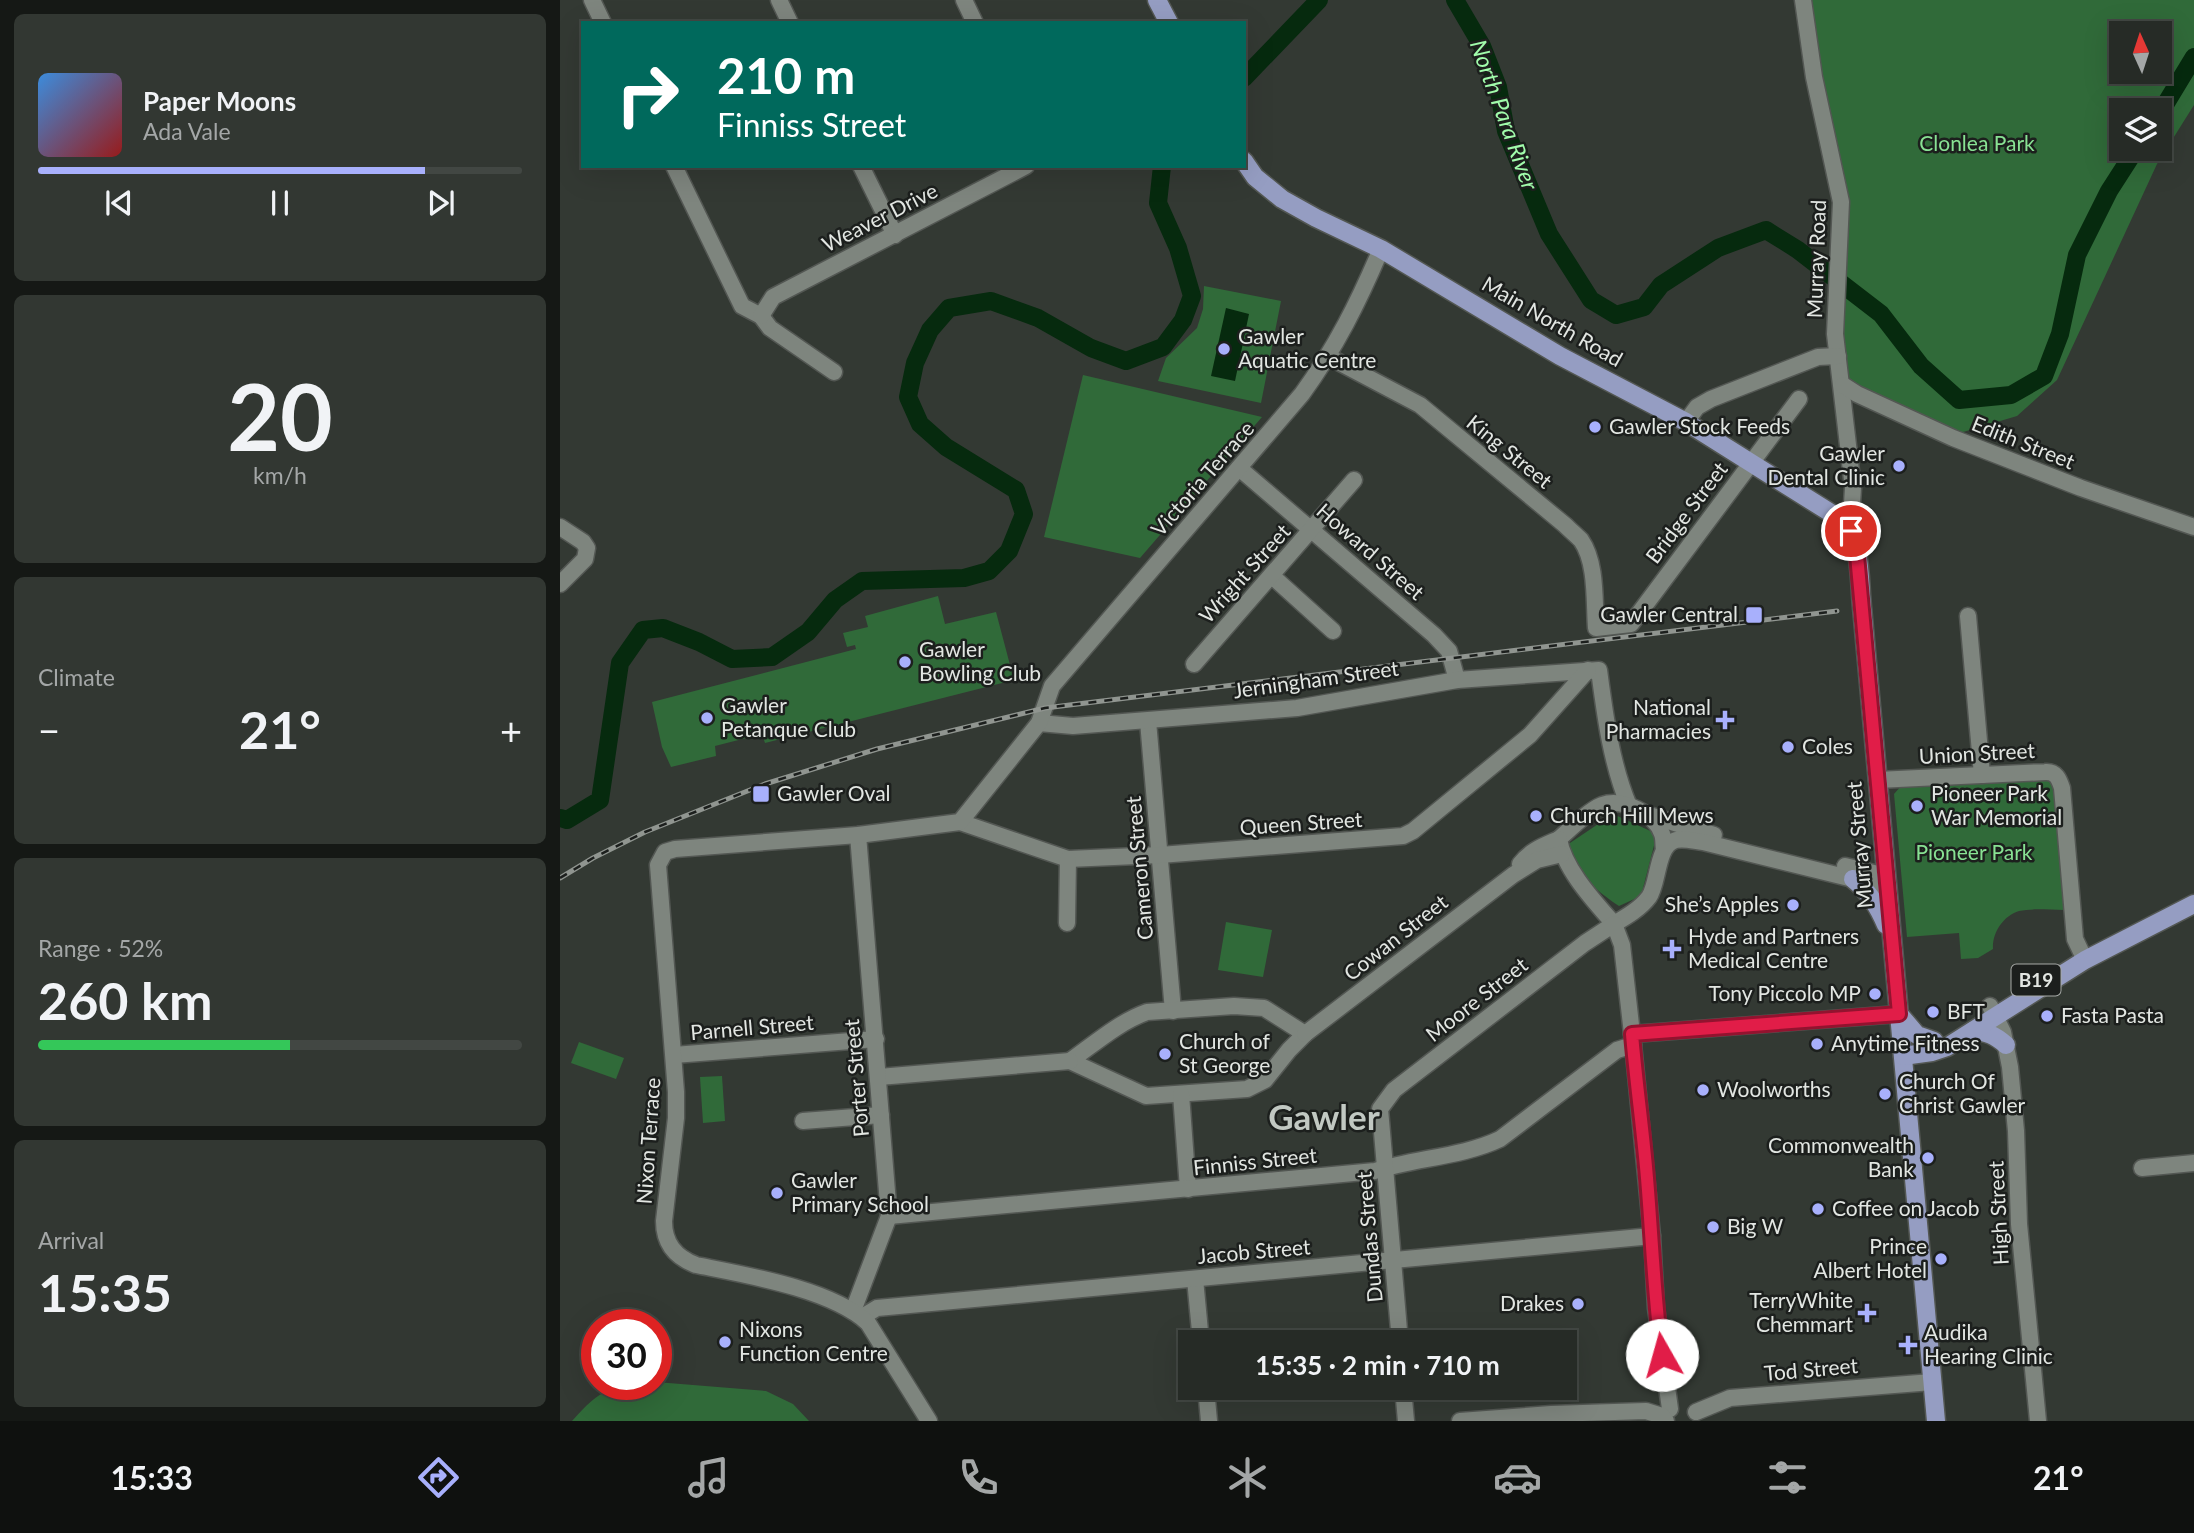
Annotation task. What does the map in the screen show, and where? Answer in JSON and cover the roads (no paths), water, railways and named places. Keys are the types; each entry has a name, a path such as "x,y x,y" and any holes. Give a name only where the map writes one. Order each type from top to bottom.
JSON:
{"main road":[{"name":"Main North Road","path":"1246,164 1255,177 1282,199 1381,249 1560,356 1686,422 1842,520"},
{"name":"Murray Street","path":"1842,520 1851,531 1856,544 1936,1421"},
{"path":"1860,875 1891,938"},
{"name":"B19","path":"1906,1084 1940,1044 2085,960 2194,904"},
{"name":"B19","path":"1903,1052 1940,1044 1973,1031 1993,1012"},
{"path":"1899,1014 1916,1035 1940,1044"},
{"path":"1973,1031 1996,1036 2006,1045"}],"street":[{"path":"592,0 602,21"},
{"path":"779,0 789,21"},
{"path":"964,0 974,21"},
{"name":"Murray Road","path":"1804,0 1814,78 1840,187 1842,218 1835,334 1853,488 1852,504 1842,520"},
{"path":"675,168 742,306 761,316 770,328 834,372"},
{"path":"862,168 895,235"},
{"name":"Weaver Drive","path":"761,316 773,297 1022,168"},
{"name":"Victoria Terrace","path":"960,821 1039,723 1052,686 1284,418 1329,357 1359,303 1381,249"},
{"path":"1686,422 1697,407 1711,399 1818,358 1838,356"},
{"name":"King Street","path":"1329,357 1420,405 1580,540 1591,566 1596,628"},
{"name":"Edith Street","path":"1843,385 1857,394 1964,442 2081,488 2194,527"},
{"name":"Bridge Street","path":"1596,628 1631,624 1799,399"},
{"name":"Howard Street","path":"1239,468 1434,635 1449,651 1457,680"},
{"name":"Wright Street","path":"1194,664 1354,480"},
{"path":"560,527 583,542 587,548 585,559 560,584"},
{"path":"1272,576 1333,631"},
{"path":"1968,616 1982,775"},
{"path":"1593,670 1622,789 1629,806"},
{"name":"Jerningham Street","path":"1039,723 1073,726 1297,708 1457,680 1593,670"},
{"name":"Queen Street","path":"960,821 1068,859 1160,855 1403,836 1413,831 1530,735 1593,670"},
{"name":"Cameron Street","path":"1148,721 1173,1011"},
{"name":"Union Street","path":"1877,780 2050,772 2057,776 2062,788 2075,939 2085,960"},
{"path":"1668,1414 1622,945 1614,924 1597,904 1560,846 1601,806 1620,804 1698,831 1886,883"},
{"path":"1614,924 1642,905 1652,890 1664,850 1661,831 1646,814"},
{"path":"858,835 960,821"},
{"name":"Nixon Terrace","path":"858,835 675,849 665,852 657,869 674,1055 676,1118 664,1221 668,1245 684,1261 789,1286 842,1304 858,1314"},
{"name":"Porter Street","path":"858,835 889,1216 858,1314"},
{"path":"1664,850 1671,842 1679,839 1703,842 1860,875 1879,863 1884,852"},
{"name":"Cowan Street","path":"1070,1061 1146,1096 1247,1089 1257,1085 1265,1080 1305,1034 1513,875 1560,846"},
{"path":"1067,923 1068,859"},
{"name":"Moore Street","path":"1585,943 1597,931 1602,920 1597,904"},
{"path":"1622,945 1631,913"},
{"name":"Moore Street","path":"1394,1090 1585,943 1614,924"},
{"path":"879,1077 1070,1061 1104,1037 1147,1013 1234,1006 1264,1007 1305,1034"},
{"name":"High Street","path":"1993,1012 2003,1031 2010,1067 2016,1131 2019,1224 2038,1421"},
{"name":"Finniss Street","path":"889,1216 1375,1171 1485,1146 1500,1139 1633,1039 1899,1014"},
{"name":"Parnell Street","path":"674,1055 876,1039"},
{"name":"Dundas Street","path":"1394,1090 1380,1109 1399,1330"},
{"path":"1181,1094 1188,1189"},
{"path":"803,1121 881,1115"},
{"path":"2142,1168 2194,1163"},
{"name":"Jacob Street","path":"858,1314 877,1308 1652,1236"},
{"path":"1195,1279 1200,1330"},
{"path":"858,1314 868,1323 929,1421"},
{"name":"Tod Street","path":"1697,1416 1730,1398 1932,1381"},
{"path":"1207,1400 1209,1421"},
{"path":"1404,1400 1406,1421"},
{"path":"1460,1421 1551,1414 1646,1411 1662,1416 1681,1404 1693,1408 1697,1416"}],"waterway":[{"name":"North Para River","path":"1246,76 1319,0"},
{"name":"North Para River","path":"1455,0 1482,46 1498,87 1506,131 1549,234 1591,300 1616,315 1644,307 1661,285 1718,248 1766,230 1798,250 1881,314 1921,366 1959,400 2011,395 2044,376 2060,334 2077,255 2109,191 2128,161"},
{"name":"North Para River","path":"2169,98 2194,57"},
{"name":"North Para River","path":"560,818 567,820 600,800 620,663 643,630 663,628 732,659 772,657 808,632 835,600 862,581 964,578 989,571 1009,551 1024,514 1016,490 946,447 920,424 908,397 915,363 930,330 949,308 991,301 1038,318 1091,348 1126,361 1163,347 1183,320 1192,296 1178,248 1158,203 1162,168"}],"railway":[{"path":"560,878 645,832 765,784 877,749 1045,708 1837,611"}],"place":[{"name":"Gawler Aquatic Centre","path":"1224,349"},
{"name":"Gawler Stock Feeds","path":"1595,427"},
{"name":"Gawler Dental Clinic","path":"1899,466"},
{"name":"Gawler Central","path":"1754,615"},
{"name":"Gawler Bowling Club","path":"905,662"},
{"name":"Gawler Petanque Club","path":"707,718"},
{"name":"National Pharmacies","path":"1725,720"},
{"name":"Coles","path":"1788,747"},
{"name":"Gawler Oval","path":"761,794"},
{"name":"Pioneer Park War Memorial","path":"1917,806"},
{"name":"Church Hill Mews","path":"1536,816"},
{"name":"She’s Apples","path":"1793,905"},
{"name":"Hyde and Partners Medical Centre","path":"1672,949"},
{"name":"Tony Piccolo MP","path":"1875,994"},
{"name":"BFT","path":"1933,1012"},
{"name":"Fasta Pasta","path":"2047,1016"},
{"name":"Anytime Fitness","path":"1817,1044"},
{"name":"Church of St George","path":"1165,1054"},
{"name":"Woolworths","path":"1703,1090"},
{"name":"Church Of Christ Gawler","path":"1885,1094"},
{"name":"Commonwealth Bank","path":"1928,1158"},
{"name":"Gawler Primary School","path":"777,1193"},
{"name":"Coffee on Jacob","path":"1818,1209"},
{"name":"Big W","path":"1713,1227"},
{"name":"Prince Albert Hotel","path":"1941,1259"},
{"name":"Drakes","path":"1578,1304"},
{"name":"TerryWhite Chemmart","path":"1867,1313"},
{"name":"Nixons Function Centre","path":"725,1342"},
{"name":"Audika Hearing Clinic","path":"1908,1345"}],"district":[{"name":"Gawler","path":"1324,1118"}],"park label":[{"name":"Clonlea Park","path":"1977,144"},
{"name":"Pioneer Park","path":"1974,853"}]}
